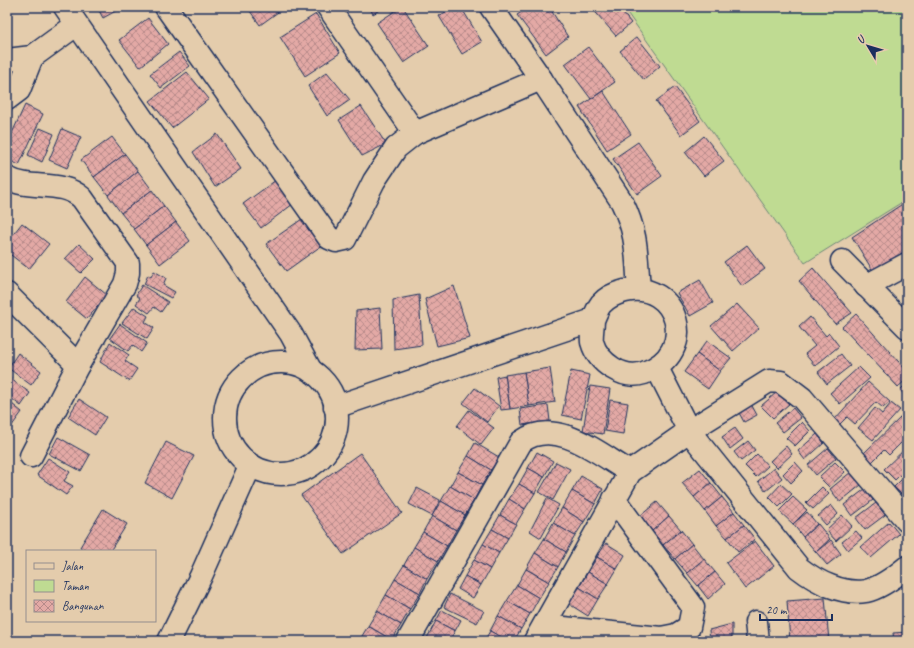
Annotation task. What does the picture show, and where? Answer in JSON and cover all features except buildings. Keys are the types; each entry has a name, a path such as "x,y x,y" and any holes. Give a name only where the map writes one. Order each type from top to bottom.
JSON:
{"street":[{"path":"166,7 329,238 336,241 345,239 374,181 396,148 415,133 541,79"},
{"path":"328,7 415,133"},
{"path":"491,7 541,79 622,202 630,219 637,248 639,289"},
{"path":"7,99 19,90 32,57 70,16 291,334 311,372"},
{"path":"7,60 32,57"},
{"path":"10,184 66,188 75,192 86,204 128,263 126,284 78,365 31,456"},
{"path":"842,261 907,327"},
{"path":"866,286 907,264"},
{"path":"639,289 652,292 667,304 676,320 677,338 670,355 657,368 637,375 617,371 601,359 592,341 593,320 601,304 616,293 639,289"},
{"path":"7,294 78,365"},
{"path":"335,407 593,320"},
{"path":"284,363 298,365 311,372 322,381 331,393 335,407 336,421 334,436 327,449 318,460 306,468 292,473 277,474 263,472 250,466 239,456 231,444 226,430 225,416 228,401 234,388 244,377 256,369 269,364 284,363"},
{"path":"657,368 689,431 799,568 819,582 841,589 867,591 887,581 907,567"},
{"path":"614,499 693,607 689,627 676,635 661,638 540,633 614,499 630,472 689,431 727,409 758,387 769,382 781,382 802,398 907,522"},
{"path":"408,641 521,442 530,436 542,432 558,434 579,443 630,472"},
{"path":"169,641 201,576 250,466"}],"green space":[{"path":"623,7 907,7 907,199 805,263"}]}
